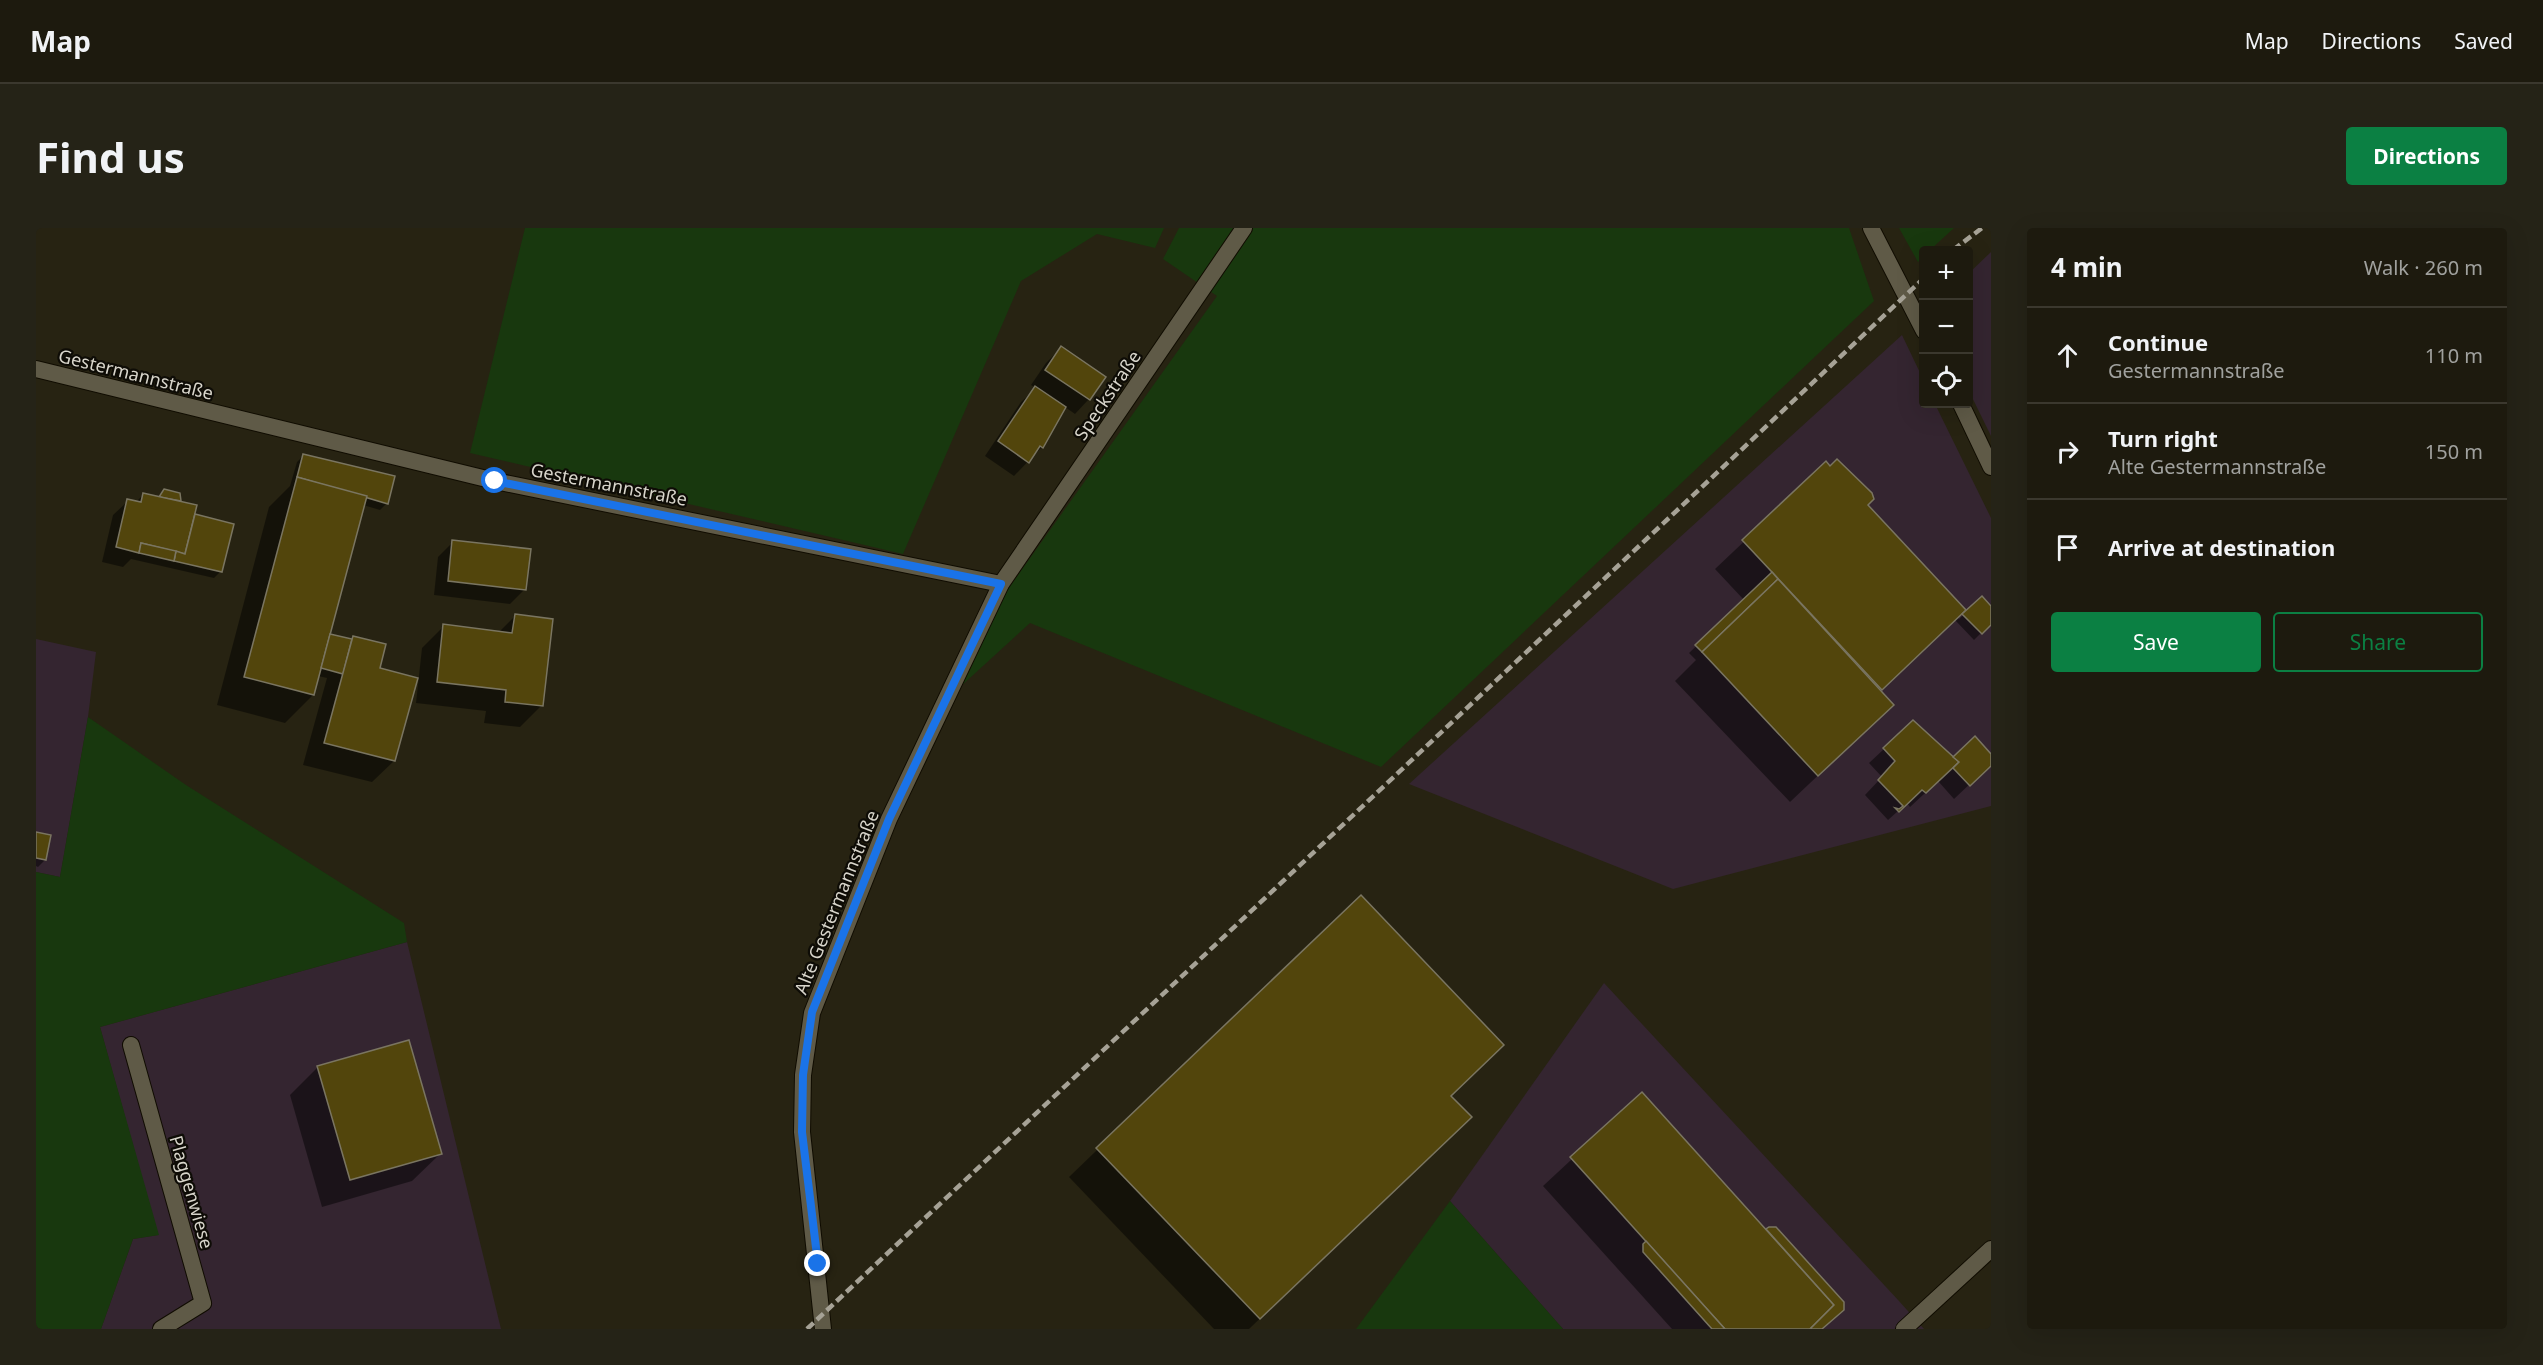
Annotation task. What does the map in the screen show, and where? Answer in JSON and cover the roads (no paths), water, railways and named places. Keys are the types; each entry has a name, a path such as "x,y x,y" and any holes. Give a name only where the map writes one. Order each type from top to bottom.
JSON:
{"street":[{"name":"Speckstraße","path":"1001,584 1244,228"},
{"path":"1871,228 1919,323"},
{"name":"Gestermannstraße","path":"36,369 495,481 1001,584"},
{"path":"1963,408 1991,467"},
{"name":"Alte Gestermannstraße","path":"823,1329 802,1132 803,1075 812,1012 889,819 1001,584"},
{"name":"Plaggenwiese","path":"131,1045 203,1303 161,1329"},
{"path":"1904,1329 1991,1249"}],"railway":[{"path":"1958,246 1982,228"},
{"path":"807,1329 1919,283"}]}
